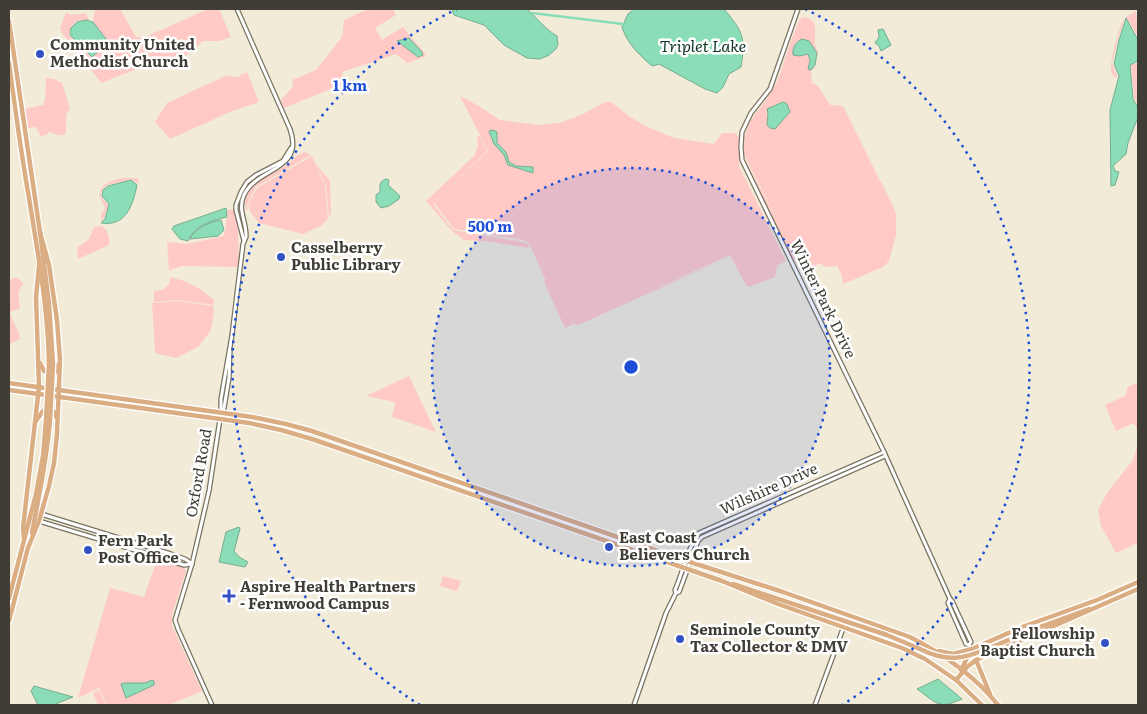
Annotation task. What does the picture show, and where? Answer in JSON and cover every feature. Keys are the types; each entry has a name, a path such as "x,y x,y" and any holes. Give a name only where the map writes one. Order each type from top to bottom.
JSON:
{"main road":[{"path":"9,22 49,304 51,364 48,448 30,544 9,621"},
{"path":"9,41 14,54"},
{"path":"9,62 39,260 51,364"},
{"path":"10,69 17,78"},
{"path":"15,106 22,118"},
{"path":"24,168 32,179"},
{"path":"30,544 39,521 54,465 60,390 60,360 52,279 40,232"},
{"path":"24,539 23,528 39,387 36,297 39,260"},
{"path":"39,359 44,371 50,375 57,371 60,360"},
{"path":"9,383 292,425 848,614 910,637 945,654 953,654 1097,600 1138,582"},
{"path":"9,390 220,419 292,433 722,581 778,604 902,648 936,665 955,679 982,705"},
{"path":"35,423 41,414 49,408 54,412 58,422"},
{"path":"9,598 39,475 48,420"},
{"path":"281,430 292,425"},
{"path":"292,433 307,430"},
{"path":"458,490 470,486"},
{"path":"472,494 476,490 481,490"},
{"path":"577,530 590,532 597,530"},
{"path":"597,538 602,534 612,535"},
{"path":"722,581 747,587 786,602 887,634 931,654 953,659 967,657 1130,593"},
{"path":"955,679 976,660 1138,589"},
{"path":"929,647 963,670 998,705"},
{"path":"963,670 968,660 970,647"},
{"name":"Winter Park Drive","path":"976,660 990,696"}],"street":[{"name":"Oxford Road","path":"212,705 176,624 177,611 192,564 209,491 221,413 224,408 229,378 230,348 244,241 246,238 241,208 245,193 249,187 259,177 281,166 292,151 292,133 237,9"},
{"name":"Winter Park Drive","path":"798,9 770,89 751,113 742,132 742,160 884,454 950,599 948,603 957,624 976,660"},
{"name":"Wilshire Drive","path":"634,705 666,613 676,592 679,592 696,540 797,492 884,454"},
{"path":"41,514 158,550 185,559 192,564"},
{"path":"39,521 184,565 192,564"},
{"path":"70,531 72,523"},
{"path":"86,536 88,528"},
{"path":"98,539 100,532"},
{"path":"156,557 158,550"},
{"path":"815,705 848,614"}],"shaded area":[{"path":"95,9 120,9 136,37 143,38 208,9 219,9 231,37 219,41 203,41 187,55 164,66 144,66 101,83 89,67 92,57 106,45 106,39 93,22"},
{"path":"368,9 393,9 396,15 375,28 382,40 403,27 426,55 407,63 396,54 342,72 345,83 284,108 281,100 293,87 292,80 316,70 342,37 344,20"},
{"path":"1136,11 1138,37 1126,17"},
{"path":"66,12 71,15 88,13 86,14 89,20 76,21 71,27 69,35 91,57 90,61 83,61 77,49 60,29"},
{"path":"805,17 814,23 815,41 818,51 815,67 811,70 812,83 818,86 830,105 843,106 880,181 872,187 881,181 896,213 896,235 889,261 883,267 843,284 842,276 837,266 826,267 819,263 812,268 811,274 806,275 791,258 746,166 743,155 783,232 744,154 744,142 749,124 778,79 800,19"},
{"path":"1125,17 1112,63 1113,54"},
{"path":"1112,63 1117,78 1112,75 1111,70"},
{"path":"1138,63 1138,105 1134,98 1131,65"},
{"path":"247,72 259,102 230,112 170,139 155,122 167,103 225,76 237,77"},
{"path":"46,78 62,83 70,108 66,115 66,134 64,135 49,132 41,137 36,127 27,128 24,109 43,105"},
{"path":"460,96 500,120 537,125 560,123 583,114 605,102 611,102 630,117 674,138 714,144 722,133 735,133 739,137 739,166 786,261 777,266 775,277 749,287 746,285 730,255 641,295 730,257 578,325 573,324 565,328 529,243 523,240 454,229 434,203 488,151"},
{"path":"477,136 480,136 487,151 433,204 453,230 523,242 528,244 530,248 464,240 452,231 426,201 474,156 478,147"},
{"path":"306,152 311,155 256,187 247,205 248,210 246,209 245,201 252,187 290,163 296,156"},
{"path":"312,156 325,186 328,219 321,226 303,234 259,223 251,213 248,205 257,188"},
{"path":"316,164 330,181 331,214 329,217 326,186"},
{"path":"123,178 138,178 139,184 131,179 107,185 102,189 101,196 108,205 101,222 101,215 105,208 100,197 101,189 107,183"},
{"path":"235,209 238,229 239,267 182,266 169,270 167,242 187,244 224,236 226,219 228,218 227,210"},
{"path":"101,226 108,234 109,245 78,259 77,248 89,239 94,227"},
{"path":"170,277 199,289 214,300 214,305 177,300 154,302 154,291 162,290 169,285"},
{"path":"12,278 18,278 23,284 18,292 20,308 10,312 20,339 9,344 9,282"},
{"path":"177,301 213,306 214,311 211,330 199,346 177,358 155,352 152,303"},
{"path":"409,376 436,432 392,417 395,402 366,396"},
{"path":"1138,382 1138,432 1134,423 1116,431 1105,405 1125,396 1128,387"},
{"path":"1138,445 1138,543 1116,553 1101,526 1098,510 1107,493 1133,460"},
{"path":"157,560 184,567 186,571 172,615 172,626 202,691 169,705 107,705 99,688 78,698 110,588 144,597"},
{"path":"443,576 461,581 457,591 440,586"},
{"path":"99,690 106,705 98,705 93,693"}],"water":[{"path":"452,9 527,9 557,36 558,44 556,49 549,55 540,59 527,58 504,45 484,25 454,15"},
{"name":"Triplet Lake","path":"634,9 724,9 741,35 743,49 741,67 729,74 723,87 717,93 705,89 659,64 652,66 634,48 622,27 628,14"},
{"path":"1126,18 1138,40 1138,61 1130,65 1133,99 1138,108 1138,117 1126,154 1113,166 1115,171 1119,172 1115,185 1111,186 1110,110 1119,76 1114,64"},
{"path":"86,20 93,22 106,39 106,45 92,57 70,35 71,28 77,22"},
{"path":"883,29 891,45 881,51 875,43 879,37 878,30"},
{"path":"409,38 423,55 418,57 397,41"},
{"path":"802,39 809,41 817,53 815,65 811,70 808,69 810,60 808,54 793,55 795,46"},
{"path":"783,102 787,104 790,112 775,129 770,128 767,125 767,109"},
{"path":"489,131 497,132 497,143 506,152 509,162 516,166 533,167 533,173 508,165 504,155 494,144"},
{"path":"386,179 389,180 388,185 400,196 399,199 389,206 381,208 376,202 376,195 380,192 381,182"},
{"path":"131,180 137,185 127,213 117,222 101,223 105,219 109,204 102,196 103,190 108,186"},
{"path":"226,208 227,217 199,227 188,241 180,239 172,229 174,226"},
{"path":"221,220 224,230 218,236 190,239 203,226"},
{"path":"239,527 234,551 239,557 248,562 245,567 219,562 226,532"},
{"path":"938,679 962,699 942,704 934,701 917,689"},
{"path":"152,680 154,685 126,698 121,684 145,683"},
{"path":"34,686 73,697 53,705 38,705 31,691"}],"waterway":[{"path":"532,13 623,24"}],"place":[{"name":"Community United Methodist Church","path":"40,54"},
{"name":"Casselberry Public Library","path":"281,257"},
{"name":"East Coast Believers Church","path":"609,547"},
{"name":"Fern Park Post Office","path":"88,550"},
{"name":"Aspire Health Partners - Fernwood Campus","path":"229,596"},
{"name":"Seminole County Tax Collector & DMV","path":"680,639"},
{"name":"Fellowship Baptist Church","path":"1105,643"}]}
